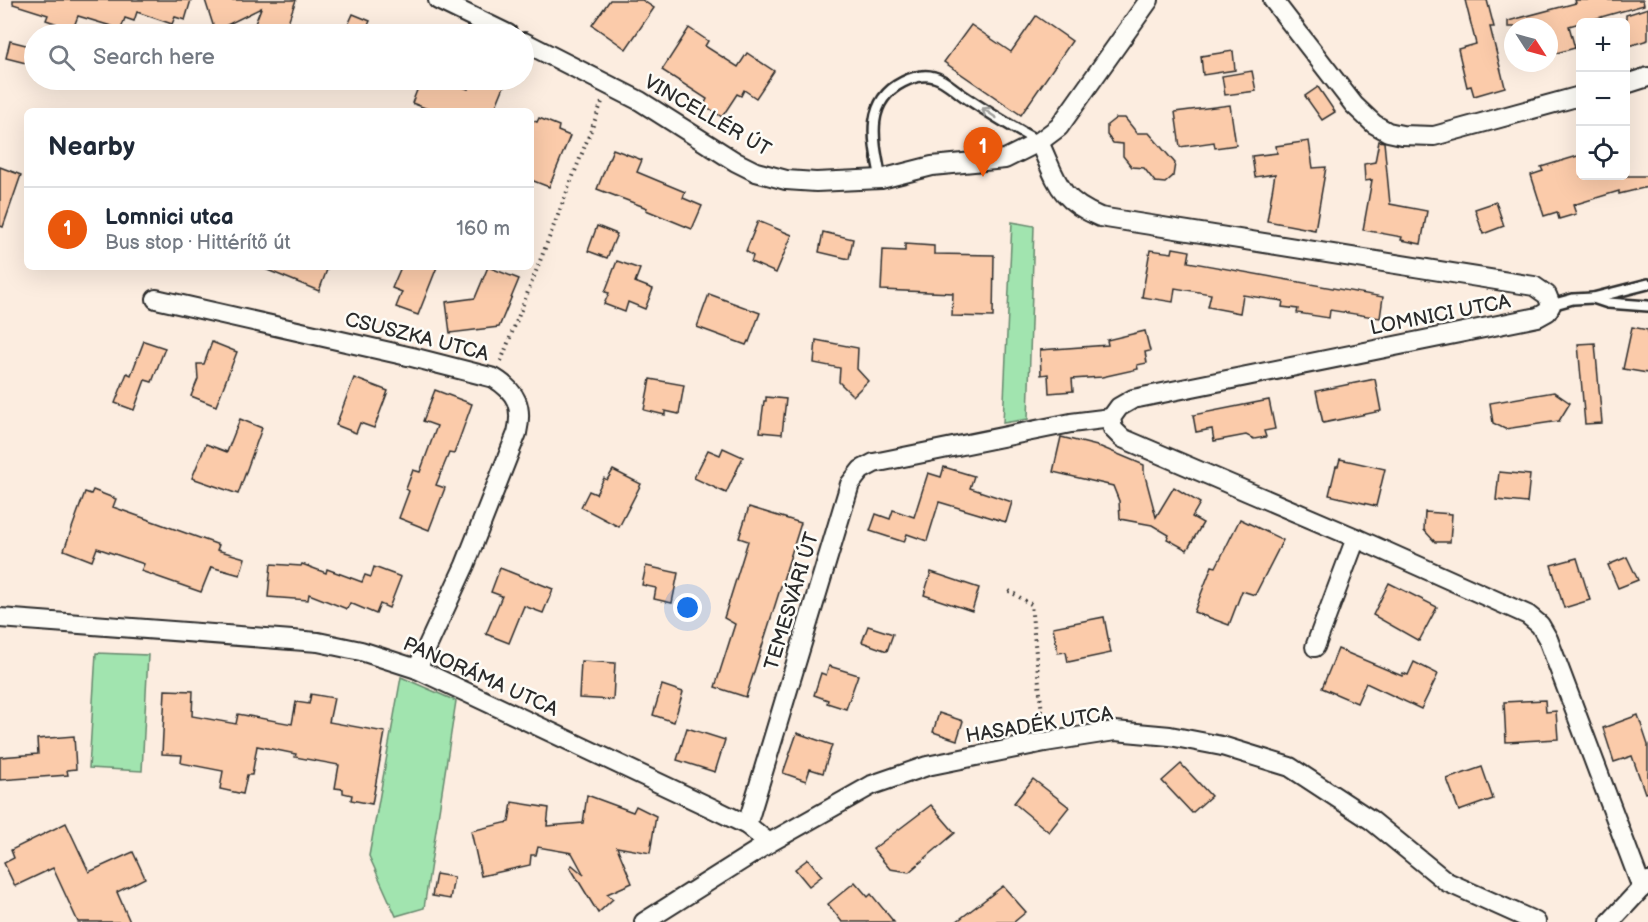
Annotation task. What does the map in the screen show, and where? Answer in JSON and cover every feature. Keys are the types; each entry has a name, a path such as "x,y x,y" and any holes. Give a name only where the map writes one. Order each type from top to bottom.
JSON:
{"street":[{"path":"438,0 487,24"},
{"name":"VINCELLÉR ÚT","path":"534,47 640,101 736,162 756,172 786,180 816,182 881,179 932,166 1005,159 1040,142 1059,127 1149,0"},
{"path":"1273,0 1354,105 1374,124 1388,132 1418,137 1443,135 1576,97"},
{"path":"1630,83 1648,78"},
{"name":"LOMNICI UTCA","path":"1040,142 1054,179 1065,196 1083,210 1100,217 1534,286 1547,295 1551,305 1547,312 1538,317 1132,399 1119,406 1111,418"},
{"name":"CSUSZKA UTCA","path":"156,298 412,357 494,378 505,384 519,407 520,418 517,433 465,565 417,669"},
{"path":"1111,418 1113,429 1122,438 1356,538 1528,615 1540,625 1548,639 1645,885 1610,922"},
{"name":"TEMESVÁRI ÚT","path":"747,825 850,484 861,470 874,463 1071,423 1111,418"},
{"path":"1315,647 1356,538"},
{"name":"PANORÁMA UTCA","path":"0,618 318,642 361,651 417,669 747,825"},
{"name":"HASADÉK UTCA","path":"769,843 873,785 927,766 1045,742 1115,732 1170,736 1222,746 1290,766 1371,820 1447,882 1536,922"},
{"path":"644,922 769,843 747,825"}],"lane":[{"path":"881,179 873,139 873,122 880,103 894,87 915,76 935,77 1005,124 1040,142"},
{"path":"1551,305 1574,298 1593,298 1648,284"},
{"path":"1593,298 1608,303 1648,306"}],"path":[{"path":"494,378 609,85"},
{"path":"1010,591 1031,604 1045,742"}],"green space":[{"path":"1012,222 1034,226 1028,419 1003,423"},
{"path":"96,653 148,655 142,771 89,768"},
{"path":"401,677 456,701 424,908 396,916 369,856"}],"building":[{"path":"13,0 191,0 185,20 175,17 172,24 137,12 134,21 125,18 123,24 104,24 78,16 75,24 58,24 46,20 48,15 13,4"},
{"path":"205,0 296,0 288,22 294,24 255,24 261,8 229,24 213,24"},
{"path":"610,0 642,0 654,8 626,49 592,25"},
{"path":"1465,0 1487,0 1494,27 1490,27 1505,87 1474,96 1471,86 1467,87 1458,49 1476,44"},
{"path":"1575,0 1643,0 1644,5 1598,18 1576,18 1576,24 1569,26 1575,48 1558,53 1558,18 1519,18 1576,3"},
{"path":"1648,8 1648,40 1630,46 1630,18 1626,18 1626,15"},
{"path":"353,14 370,21 369,24 348,24"},
{"path":"1036,16 1072,41 1021,115 944,62 971,25 1011,52"},
{"path":"689,28 708,41 705,46 738,67 747,53 774,71 756,98 744,90 741,96 737,94 722,117 704,105 707,99 662,70"},
{"path":"10,41 24,44 24,62 6,58"},
{"path":"1233,51 1235,70 1203,75 1201,56"},
{"path":"1252,71 1256,91 1225,95 1222,76"},
{"path":"1318,87 1335,112 1322,120 1305,96"},
{"path":"417,90 503,90 495,108 425,108 412,103"},
{"path":"1230,105 1236,145 1215,148 1214,142 1180,147 1175,112"},
{"path":"539,118 559,126 558,131 570,136 549,187 534,181 534,121 537,122"},
{"path":"1116,118 1125,118 1137,133 1149,133 1175,163 1173,176 1165,183 1155,182 1144,168 1132,167 1123,156 1123,144 1113,143 1107,135 1107,125"},
{"path":"1309,141 1313,168 1326,167 1315,230 1267,221 1275,174 1255,177 1252,156 1277,153 1276,146"},
{"path":"1379,141 1384,142 1390,204 1427,211 1421,244 1401,240 1402,237 1363,230 1372,180 1365,181 1364,164 1375,162"},
{"path":"613,149 642,160 637,172 685,192 683,198 702,206 692,229 646,210 647,208 597,189"},
{"path":"1576,156 1576,180 1630,180 1630,176 1648,176 1648,187 1619,194 1619,191 1573,205 1576,214 1559,219 1557,212 1544,216 1531,175 1543,171 1541,167"},
{"path":"0,167 21,175 3,227 0,226"},
{"path":"1496,202 1504,226 1483,234 1475,209"},
{"path":"758,221 792,235 776,273 751,262 753,256 746,251"},
{"path":"597,226 617,234 607,258 588,251"},
{"path":"823,232 853,239 849,259 819,252"},
{"path":"905,244 934,246 934,254 994,255 993,317 952,316 953,293 881,290 883,250 905,251"},
{"path":"1173,248 1190,251 1188,262 1383,297 1380,318 1330,310 1329,318 1297,313 1298,309 1282,307 1283,301 1243,295 1240,313 1208,307 1211,294 1175,288 1173,302 1142,297 1150,250 1172,253"},
{"path":"617,261 640,269 635,282 653,289 645,309 628,302 625,312 604,304 609,293 605,292"},
{"path":"267,270 327,270 319,291"},
{"path":"400,270 436,270 418,315 396,307 402,292 392,288"},
{"path":"487,270 496,270 519,279 499,327 450,333 446,302 475,298"},
{"path":"709,294 760,313 746,345 697,327"},
{"path":"1632,327 1648,330 1648,373 1623,369"},
{"path":"1145,331 1150,351 1145,352 1147,363 1137,365 1138,369 1102,377 1072,379 1073,391 1049,393 1048,374 1041,375 1040,350 1108,345 1107,340"},
{"path":"816,340 858,348 857,369 868,381 853,396 839,382 840,368 814,363"},
{"path":"144,341 165,348 152,382 145,380 134,410 115,403 127,373 131,375"},
{"path":"212,342 237,352 216,406 191,396 198,379 197,364 204,364"},
{"path":"1595,343 1602,423 1585,424 1578,344"},
{"path":"354,378 388,391 374,428 360,423 356,433 336,425"},
{"path":"650,379 684,385 679,414 665,411 665,415 644,410"},
{"path":"1375,379 1381,411 1323,423 1316,391"},
{"path":"435,390 472,404 454,454 449,453 436,485 445,488 429,530 399,518 409,491 406,489 413,470 420,472 437,426 423,421"},
{"path":"1554,392 1570,403 1559,421 1505,429 1493,423 1490,403"},
{"path":"766,397 786,399 782,434 760,432"},
{"path":"1269,400 1275,429 1264,431 1266,437 1254,439 1246,435 1214,441 1212,429 1196,432 1193,415"},
{"path":"240,419 262,428 238,494 192,478 206,444 227,452"},
{"path":"1061,437 1101,447 1144,465 1156,517 1174,487 1200,503 1192,517 1203,523 1187,550 1167,539 1169,535 1152,525 1120,519 1119,501 1113,486 1053,472"},
{"path":"723,448 743,457 726,493 694,478 708,450 720,455"},
{"path":"1340,459 1385,469 1376,506 1329,495"},
{"path":"944,467 974,476 970,488 1012,502 1006,522 939,502 927,541 907,534 904,542 870,531 876,514 890,519 893,510 914,517 928,473 941,477"},
{"path":"613,470 641,484 619,527 581,507 589,491 596,494 604,478 607,480"},
{"path":"1499,472 1530,475 1527,503 1496,500"},
{"path":"93,490 116,499 113,507 219,545 217,550 245,558 240,575 211,567 201,592 141,571 144,564 97,548 92,561 64,550 85,492 91,494"},
{"path":"749,507 801,523 746,697 715,687 735,624 724,618 748,541 739,538"},
{"path":"1425,512 1452,514 1450,542 1435,542 1424,530"},
{"path":"1240,519 1283,540 1255,595 1242,591 1229,625 1194,612 1212,566 1216,567"},
{"path":"1627,557 1638,580 1618,588 1608,565"},
{"path":"1577,558 1590,600 1564,608 1551,565"},
{"path":"271,564 301,566 302,564 326,573 327,569 362,582 365,575 371,577 374,567 401,577 389,608 380,604 376,614 350,603 347,609 309,594 308,600 268,597"},
{"path":"646,566 678,573 672,603 654,599 656,588 642,585"},
{"path":"500,568 553,589 543,613 524,606 509,643 486,634 502,596 491,592"},
{"path":"931,572 979,588 972,611 924,595"},
{"path":"1389,583 1437,607 1419,641 1373,615"},
{"path":"1104,617 1111,653 1068,662 1066,652 1058,653 1053,627"},
{"path":"868,626 893,634 887,651 862,642"},
{"path":"1338,649 1402,676 1403,673 1408,675 1414,662 1438,674 1421,709 1366,683 1357,703 1322,688"},
{"path":"581,661 615,663 613,700 579,698"},
{"path":"829,666 858,675 846,709 827,703 828,700 814,695 821,673 826,675"},
{"path":"662,685 683,692 674,722 653,715"},
{"path":"165,690 193,691 192,716 236,724 238,714 292,724 296,702 309,704 311,694 334,698 329,722 385,732 372,804 351,800 352,795 343,793 343,789 335,788 339,765 295,757 296,754 257,746 252,775 247,775 243,794 220,789 223,771 181,763 182,755 162,754"},
{"path":"1545,700 1546,712 1556,711 1558,739 1506,742 1504,702"},
{"path":"939,713 963,721 957,740 933,732"},
{"path":"1638,715 1648,745 1648,792 1645,793 1632,756 1614,762 1603,728"},
{"path":"687,728 725,740 715,772 677,760"},
{"path":"797,733 832,745 823,773 810,769 806,781 783,773"},
{"path":"74,736 76,769 67,770 68,775 0,780 0,757 38,754 37,739"},
{"path":"1181,764 1211,796 1192,813 1162,781"},
{"path":"1482,767 1493,799 1459,811 1447,779"},
{"path":"1033,779 1069,807 1049,832 1014,803"},
{"path":"587,795 633,812 636,806 656,816 650,853 617,847 632,883 607,894 613,899 598,913 570,867 572,865 584,875 572,853 538,847 536,855 531,855 530,865 481,876 471,831 509,822 512,802 549,808 547,826 583,823"},
{"path":"931,805 955,833 909,872 890,869 873,849"},
{"path":"66,823 89,872 133,852 145,878 117,892 130,922 78,922 53,868 15,886 4,863 14,858 11,850"},
{"path":"808,859 822,876 809,886 795,869"},
{"path":"436,874 454,877 450,899 432,896"},
{"path":"855,882 868,897 871,894 894,922 842,922 828,904"},
{"path":"1003,886 1026,912 1014,922 956,922"}],"place":[{"name":"Lomnici utca","path":"983,177"}]}
